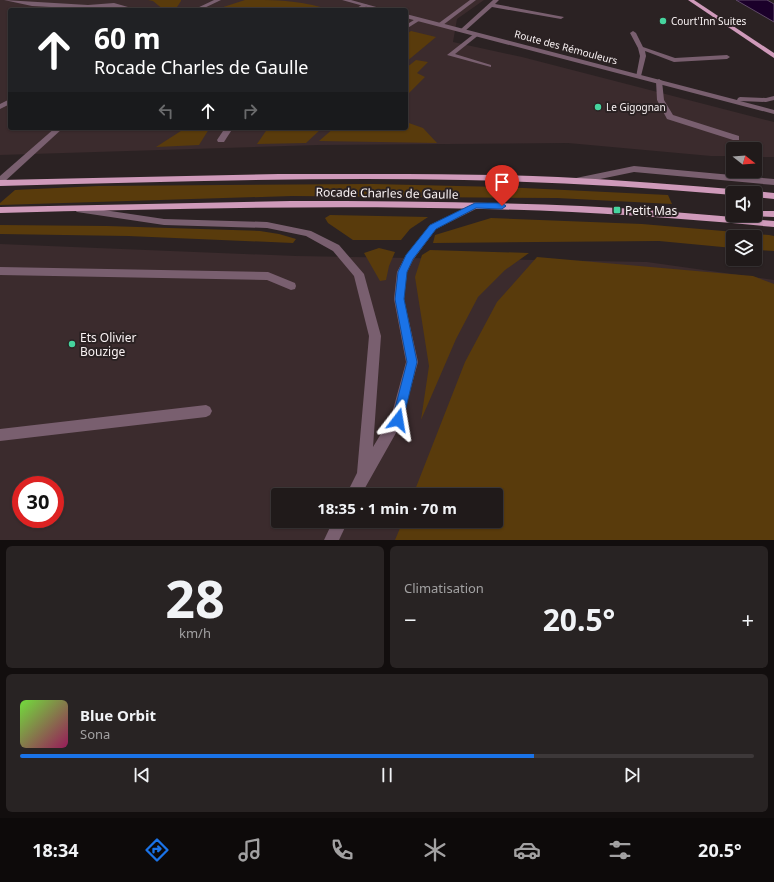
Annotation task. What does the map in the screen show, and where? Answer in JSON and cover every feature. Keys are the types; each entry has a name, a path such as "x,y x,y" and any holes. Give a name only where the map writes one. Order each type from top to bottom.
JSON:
{"main road":[{"path":"691,0 774,56"},
{"name":"Rocade Charles de Gaulle","path":"0,182 350,176 576,181 726,192"},
{"path":"762,195 774,196"},
{"name":"Rocade Charles de Gaulle","path":"0,210 330,204 475,206 617,210 696,215 774,224"},
{"path":"762,214 774,214"},
{"path":"696,215 726,215"}],"street":[{"path":"7,0 32,4 88,7 114,5 126,8"},
{"path":"49,4 55,0"},
{"path":"196,8 218,0"},
{"path":"344,0 376,8"},
{"path":"441,24 473,0"},
{"path":"463,30 496,0"},
{"path":"491,4 561,17"},
{"path":"360,8 365,5"},
{"name":"Route des Rémouleurs","path":"408,16 721,97"},
{"path":"408,26 419,19"},
{"path":"633,33 641,48 643,56 638,76"},
{"path":"477,34 450,55 489,66"},
{"path":"641,48 674,60 727,57"},
{"path":"659,81 658,92 664,111 670,117 736,138"},
{"path":"721,97 766,100 774,98"},
{"path":"721,97 774,112"},
{"path":"0,182 57,130"},
{"path":"221,140 228,130"},
{"path":"576,181 634,169 774,182"},
{"path":"357,488 398,420 412,362 399,299 402,272 409,258 433,227 475,206"},
{"path":"70,208 164,222 267,224 308,233 336,248 359,274 375,336 364,474"},
{"path":"0,271 268,276 291,286"},
{"path":"0,435 206,411"},
{"path":"331,540 337,528"}],"shaded area":[{"path":"0,0 484,0 457,19 453,42 522,57 774,122 774,157 762,157 762,142 726,142 726,156 711,156 568,143 318,145 0,155"},
{"path":"148,0 181,0 176,8 162,8 153,1"},
{"path":"245,0 299,2 323,8 220,8"},
{"path":"736,0 767,0 774,4 774,22"},
{"path":"411,31 436,37 408,60 408,33"},
{"path":"416,60 428,62 417,73 425,77 408,94 408,66"},
{"path":"408,123 423,128 437,143 319,141 332,130 408,130"},
{"path":"182,130 208,130 199,145 156,147"},
{"path":"267,130 320,130 306,143 257,144"},
{"path":"373,184 501,187 668,195 672,204 557,198 292,196 0,205 0,203 15,190 98,186"},
{"path":"330,215 428,217 410,229 401,240 353,240 328,223 325,218"},
{"path":"491,218 642,224 726,231 726,247 659,241 433,243 435,235"},
{"path":"0,225 107,226 260,231 296,239 293,243 128,236 0,234"},
{"path":"762,234 774,236 774,251 762,250"},
{"path":"0,244 296,256 647,262 774,280 774,540 0,540"},
{"path":"379,248 395,252 389,266 386,280 380,281 364,253"},
{"path":"430,250 529,253 505,270 478,297 456,339 421,420 429,366 415,277 422,255"},
{"path":"537,257 753,276 774,284 774,540 395,540 400,528 503,528 503,488 416,488 465,362 497,302"}],"place":[{"name":"Court'Inn Suites","path":"663,21"},
{"name":"Le Gigognan","path":"598,107"},
{"name":"Petit Mas","path":"617,210"},
{"name":"Ets Olivier Bouzige","path":"72,344"}],"route":[{"path":"398,420 412,362 399,299 402,272 409,258 433,227 475,206 502,206"}]}
